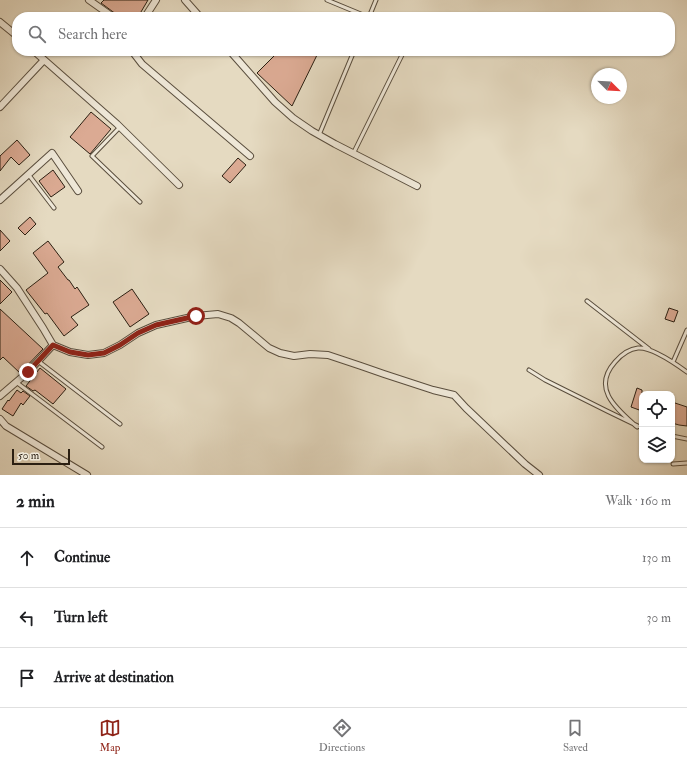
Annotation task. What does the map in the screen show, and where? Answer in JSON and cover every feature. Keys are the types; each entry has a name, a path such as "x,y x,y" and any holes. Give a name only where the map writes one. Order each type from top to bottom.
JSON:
{"street":[{"path":"148,12 156,0"},
{"path":"185,0 196,12"},
{"path":"92,1 106,12"},
{"path":"0,22 12,32"},
{"path":"40,56 120,127 179,185"},
{"path":"136,56 142,64 250,156"},
{"path":"234,56 275,102 293,118 319,135 353,154 417,186"},
{"path":"0,107 44,60"},
{"path":"0,200 52,153 78,191"},
{"path":"0,269 17,288 53,345 70,352 88,355 104,353 120,345 138,333 156,325 196,316 218,314 231,318 239,323 269,348 280,353 294,356 310,354 328,355 433,390 454,395 525,464 539,475"},
{"path":"0,396 53,345"},
{"path":"0,419 6,426 86,475"}],"lane":[{"path":"327,0 356,12"},
{"path":"370,12 376,0"},
{"path":"319,135 352,56"},
{"path":"353,154 402,56"},
{"path":"120,127 92,156 140,202"},
{"path":"28,174 54,208"},
{"path":"587,301 654,353"},
{"path":"673,362 687,330"},
{"path":"637,427 618,410 610,399 605,386 607,374 611,366 619,357 629,350 639,348 648,350 673,362 687,372"},
{"path":"38,361 120,424"},
{"path":"529,370 545,380 637,427"},
{"path":"16,382 102,447"},
{"path":"675,437 687,439"},
{"path":"673,464 687,463"}],"building":[{"path":"104,0 148,0 141,12 113,12 101,3"},
{"path":"274,56 317,56 292,106 257,73"},
{"path":"91,112 111,129 90,154 70,137"},
{"path":"17,140 30,155 19,165 11,157 0,171 0,156"},
{"path":"238,158 246,165 230,183 222,176"},
{"path":"53,170 65,187 51,197 39,181"},
{"path":"30,217 36,224 25,235 18,228"},
{"path":"0,230 10,241 0,251"},
{"path":"48,241 64,262 58,267 75,289 77,287 89,305 71,317 78,325 64,336 47,313 45,314 26,290 48,273 33,253"},
{"path":"0,280 12,292 0,304"},
{"path":"132,289 149,314 130,327 113,302"},
{"path":"669,308 678,311 674,322 665,319"},
{"path":"0,309 43,349 20,373 3,357 0,360"},
{"path":"40,368 66,389 53,404 35,390 33,391 26,386"},
{"path":"637,388 642,390 639,391 639,410 631,407"},
{"path":"17,390 21,393 23,391 30,396 23,405 21,403 13,416 2,409"},
{"path":"675,403 687,407 687,426 675,424"}],"route":[{"path":"28,372 53,345 70,352 88,355 104,353 120,345 138,333 156,325 196,316"}]}
